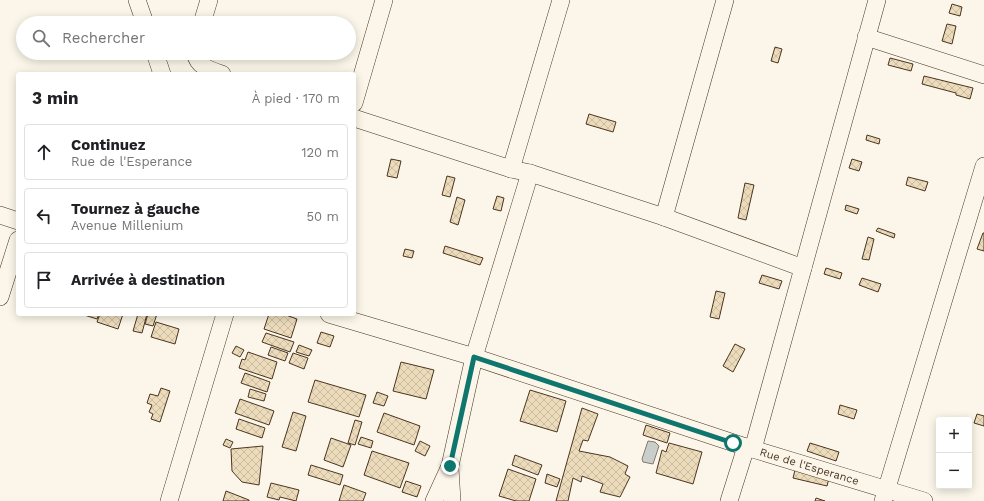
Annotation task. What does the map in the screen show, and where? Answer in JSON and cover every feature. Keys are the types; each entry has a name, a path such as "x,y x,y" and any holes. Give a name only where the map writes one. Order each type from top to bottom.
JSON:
{"street":[{"path":"137,0 143,16"},
{"path":"204,16 208,0"},
{"path":"356,96 384,0"},
{"path":"511,169 561,0"},
{"path":"664,217 725,0"},
{"path":"729,501 750,448 803,268 877,0"},
{"path":"866,38 984,75"},
{"path":"157,60 161,72"},
{"path":"198,60 205,68 216,72"},
{"path":"356,119 664,217 803,268"},
{"path":"885,495 984,166"},
{"path":"434,501 450,466 474,357 530,173"},
{"path":"0,215 16,220"},
{"path":"0,297 16,246"},
{"path":"169,501 223,316"},
{"name":"Rue de l'Esperance","path":"336,316 474,357 750,448 885,495 924,501"},
{"path":"450,466 452,501"}],"shaded area":[{"path":"648,441 655,442 659,446 653,464 643,462 642,459"}],"building":[{"path":"952,4 962,7 960,16 949,13"},
{"path":"947,24 956,26 952,44 942,41"},
{"path":"775,47 782,49 778,63 771,61"},
{"path":"890,58 913,64 911,71 888,65"},
{"path":"924,76 973,88 970,99 956,95 956,93 922,84"},
{"path":"589,114 616,122 613,132 586,124"},
{"path":"867,135 880,139 879,144 866,140"},
{"path":"391,159 401,161 397,178 387,176"},
{"path":"852,159 862,162 859,171 849,168"},
{"path":"447,176 455,178 450,197 442,195"},
{"path":"908,177 928,182 925,191 906,185"},
{"path":"745,183 754,185 746,220 738,218"},
{"path":"497,196 504,198 501,211 493,209"},
{"path":"457,197 465,200 458,225 450,222"},
{"path":"846,205 859,209 857,214 845,210"},
{"path":"878,228 895,234 894,238 876,231"},
{"path":"984,233 984,251 977,249"},
{"path":"868,237 874,239 869,260 862,259"},
{"path":"445,246 483,258 480,265 443,253"},
{"path":"405,249 414,251 412,258 403,256"},
{"path":"826,268 842,273 840,279 824,274"},
{"path":"762,275 782,281 779,289 759,283"},
{"path":"862,278 881,284 878,292 859,285"},
{"path":"716,291 725,293 719,319 710,317"},
{"path":"87,316 98,316 97,319"},
{"path":"99,316 122,316 118,329 97,322"},
{"path":"137,316 146,316 142,333 133,331"},
{"path":"147,316 156,316 153,326 145,324"},
{"path":"268,316 289,316 297,319 291,338 264,329"},
{"path":"156,322 179,329 175,344 151,337"},
{"path":"321,332 334,336 330,347 317,343"},
{"path":"266,333 294,342 290,352 262,342"},
{"path":"735,344 745,349 733,372 723,366"},
{"path":"299,345 312,350 309,356 296,352"},
{"path":"236,346 244,350 240,357 232,353"},
{"path":"271,347 288,353 285,361 268,355"},
{"path":"248,352 277,362 272,379 239,368 242,359 245,360"},
{"path":"293,353 308,358 304,369 289,363"},
{"path":"401,362 434,370 426,399 393,391"},
{"path":"245,373 270,382 267,392 241,383"},
{"path":"315,380 366,395 359,417 308,402"},
{"path":"161,388 170,391 160,422 151,419 153,414 149,412 152,405 147,403 150,394 158,396"},
{"path":"250,389 266,394 264,401 248,397"},
{"path":"530,390 566,401 557,432 520,421"},
{"path":"377,392 388,396 384,406 373,403"},
{"path":"240,399 274,411 269,425 235,413"},
{"path":"840,405 857,410 854,419 838,414"},
{"path":"582,408 598,414 588,441 583,440 579,451 610,457 628,466 625,474 630,477 620,497 600,492 603,484 582,476 581,482 573,478 568,501 556,501"},
{"path":"293,412 306,416 296,451 282,447"},
{"path":"384,413 420,426 414,445 377,432"},
{"path":"977,414 984,416 984,426 974,423"},
{"path":"239,419 265,428 262,438 236,429"},
{"path":"355,420 362,422 355,445 348,443"},
{"path":"646,425 670,433 667,443 643,435"},
{"path":"361,437 373,441 371,448 358,444"},
{"path":"331,438 351,445 343,467 324,460"},
{"path":"226,439 233,442 230,448 223,445"},
{"path":"420,441 430,446 425,456 415,451"},
{"path":"669,443 702,452 693,484 656,473 662,450 666,452"},
{"path":"810,443 839,452 836,461 807,451"},
{"path":"263,446 259,485 242,482 232,471 231,449"},
{"path":"372,451 409,463 400,488 364,475"},
{"path":"515,455 542,465 538,475 512,465"},
{"path":"311,465 343,475 340,485 308,475"},
{"path":"508,469 536,479 529,501 516,501 499,496"},
{"path":"795,470 829,478 827,486 793,478"},
{"path":"547,474 560,479 557,487 545,483"},
{"path":"406,481 421,486 417,497 402,492"},
{"path":"271,483 299,490 296,501 280,497 279,500 267,497"},
{"path":"344,485 366,493 363,501 339,501"},
{"path":"226,491 249,500 249,501 223,501"},
{"path":"816,498 825,501 815,501"}],"route":[{"path":"450,466 474,357 733,443"}]}
